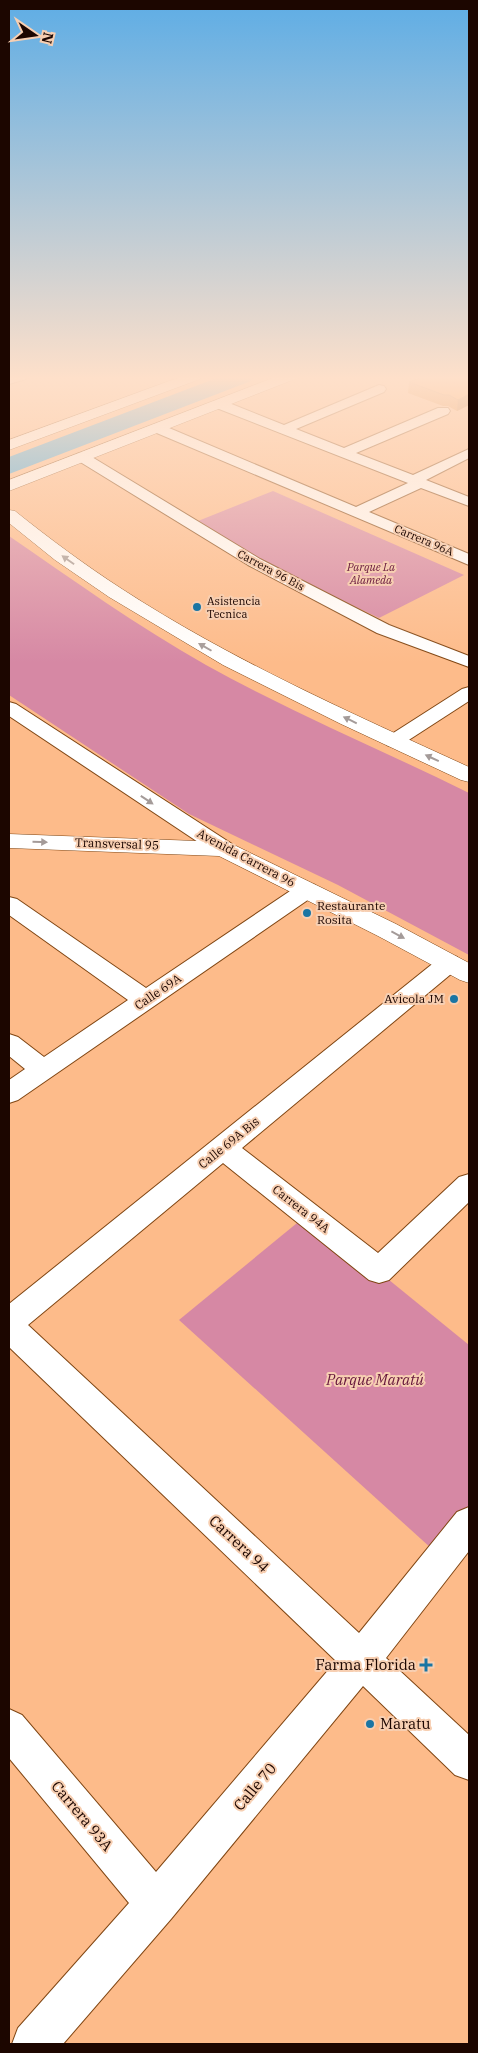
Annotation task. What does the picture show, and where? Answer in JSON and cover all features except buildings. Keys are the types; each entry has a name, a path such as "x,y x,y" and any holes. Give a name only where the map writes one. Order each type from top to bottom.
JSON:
{"main road":[{"path":"9,486 45,472"},
{"path":"9,515 89,575 195,641 256,674 469,775"},
{"name":"Transversal 95","path":"9,841 224,849"},
{"name":"Avenida Carrera 96","path":"224,849 459,968"}],"street":[{"name":"Carrera 96 Bis","path":"106,472 254,562 383,629 469,662"},
{"name":"Carrera 96A","path":"261,472 469,560"},
{"path":"393,472 469,502"},
{"path":"357,512 434,472"},
{"path":"394,741 469,694"},
{"name":"Avenida Carrera 96","path":"9,708 224,849"},
{"name":"Calle 69A","path":"9,1093 308,890"},
{"path":"9,904 146,1000"},
{"name":"Calle 69A Bis","path":"9,1322 223,1148 459,968"},
{"path":"9,1044 43,1070"},
{"name":"Carrera 94A","path":"223,1148 380,1271 469,1185"},
{"name":"Carrera 94","path":"9,1327 469,1761"},
{"name":"Calle 70","path":"34,2044 156,1904 362,1659 469,1524"},
{"name":"Carrera 93A","path":"9,1728 156,1904"}],"green space":[{"name":"Parque La Alameda","path":"273,491 464,575 379,618 258,560 198,521"},
{"path":"9,536 130,619 206,665 304,715 469,793 469,955 338,885 189,814 9,695"},
{"name":"Parque Maratú","path":"308,1214 469,1345 469,1524 442,1558 179,1320"}],"place":[{"name":"Asistencia Tecnica","path":"197,607"},
{"name":"Restaurante Rosita","path":"307,913"},
{"name":"Avicola JM","path":"454,999"},
{"name":"Farma Florida","path":"426,1665"},
{"name":"Maratu","path":"370,1724"}]}
